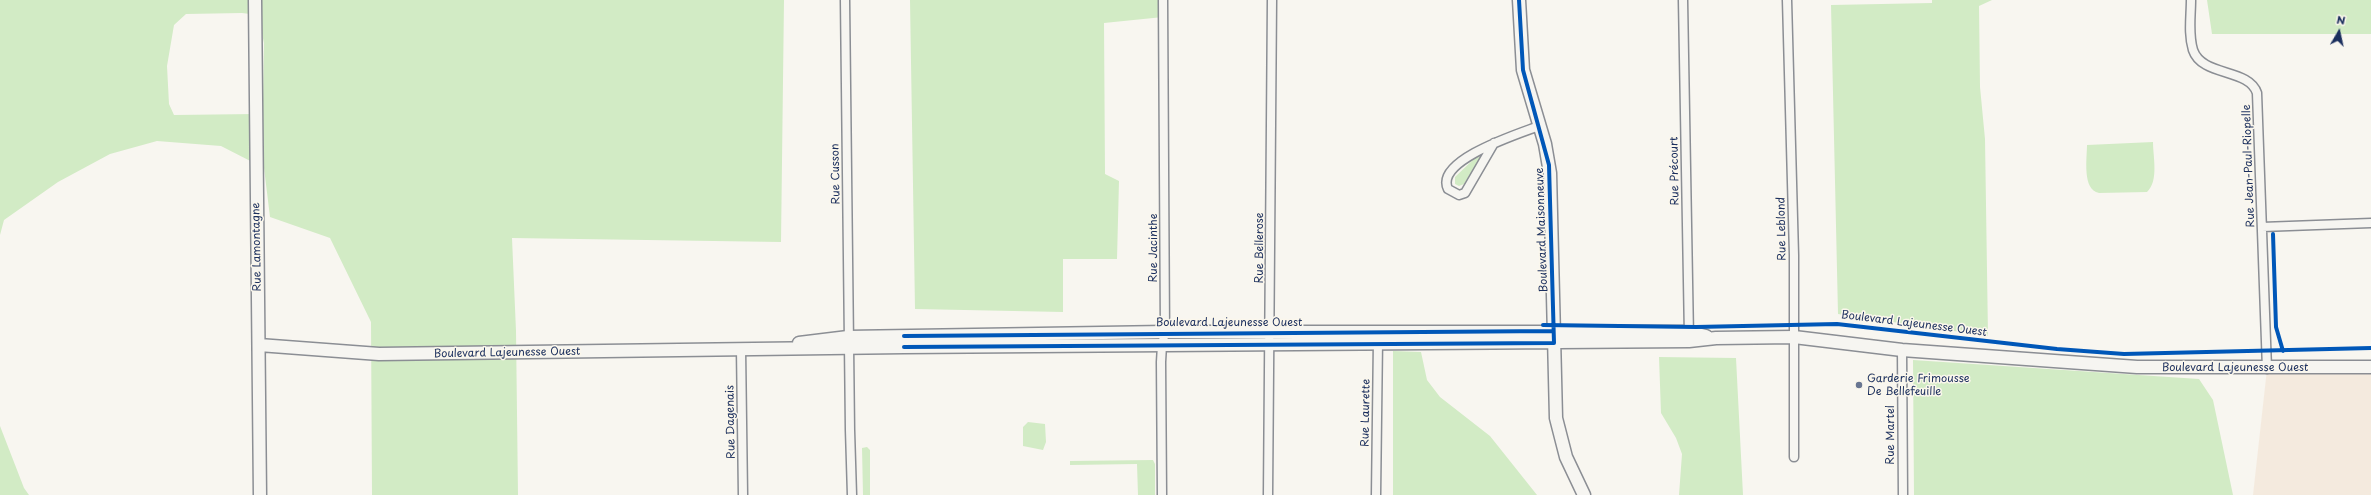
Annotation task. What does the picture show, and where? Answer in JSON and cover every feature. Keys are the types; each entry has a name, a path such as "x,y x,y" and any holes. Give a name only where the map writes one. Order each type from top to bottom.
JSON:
{"street":[{"name":"Rue Lamontagne","path":"254,0 260,495"},
{"name":"Rue Cusson","path":"845,0 848,342 852,492"},
{"name":"Rue Jacinthe","path":"1162,495 1162,345 1165,332 1163,0"},
{"name":"Rue Bellerose","path":"1268,495 1272,0"},
{"name":"Boulevard Maisonneuve","path":"1518,0 1523,70 1548,156 1550,173 1554,397 1558,430 1566,457 1584,495"},
{"name":"Rue Précourt","path":"1683,0 1689,337"},
{"name":"Rue Leblond","path":"1788,0 1794,255 1794,457"},
{"name":"Rue Jean-Paul-Riopelle","path":"2191,0 2190,33 2195,54 2204,64 2249,82 2257,93 2268,369"},
{"path":"1494,143 1465,193 1459,195 1448,189 1447,179 1454,169 1471,155 1494,143 1539,126"},
{"path":"2262,227 2371,223"},
{"name":"Boulevard Lajeunesse Ouest","path":"259,346 379,354 757,349 848,342 1165,332 1269,338"},
{"name":"Rue Laurette","path":"1376,495 1378,337"},
{"name":"Boulevard Lajeunesse Ouest","path":"848,342 1162,345 1269,338 1794,337 1902,350 2137,368 2268,369 2371,367"},
{"name":"Rue Dagenais","path":"741,349 743,495"},
{"name":"Rue Martel","path":"1902,350 1903,495"}],"shaded area":[{"path":"2371,368 2371,495 2253,495 2267,369"}],"green space":[{"path":"0,0 784,0 781,242 512,238 516,331 518,495 372,495 371,322 330,238 270,217 264,168 221,146 157,141 110,154 58,182 4,220 0,235","holes":["242,13 258,15 264,43 263,100 255,114 174,115 169,104 167,66 174,25 186,14"]},
{"path":"910,0 1162,0 1163,17 1104,23 1105,174 1119,181 1117,259 1063,259 1063,312 915,309"},
{"path":"1932,0 1992,0 1979,6 1980,87 1985,139 1988,336 1838,314 1831,5 1932,3"},
{"path":"2207,0 2371,0 2371,34 2212,34"},
{"path":"2153,142 2154,175 2151,187 2147,192 2099,193 2094,191 2090,186 2086,165 2087,145"},
{"path":"1477,156 1480,157 1479,160 1464,184 1459,186 1455,184 1455,177"},
{"path":"1393,351 1421,352 1427,380 1440,397 1490,436 1537,495 1393,495"},
{"path":"1659,357 1736,358 1743,495 1679,495 1682,454 1676,438 1661,413"},
{"path":"1913,360 2199,379 2213,400 2233,495 1914,495"},
{"path":"1028,422 1045,424 1046,442 1043,450 1023,446 1023,427"},
{"path":"0,426 24,488 29,495 0,495"},
{"path":"867,447 870,450 870,495 863,495 862,448"},
{"path":"1153,460 1155,464 1155,495 1138,495 1137,464 1070,465 1070,461"}],"cycle path":[{"path":"904,347 1554,343 1549,165 1523,70 1519,0"},
{"path":"2273,234 2276,327 2283,351"},
{"path":"1543,325 1696,327 1837,324 2057,349 2124,354 2371,348"},
{"path":"904,336 1552,331"}],"place":[{"name":"Garderie Frimousse De Bellefeuille","path":"1859,385"}]}
